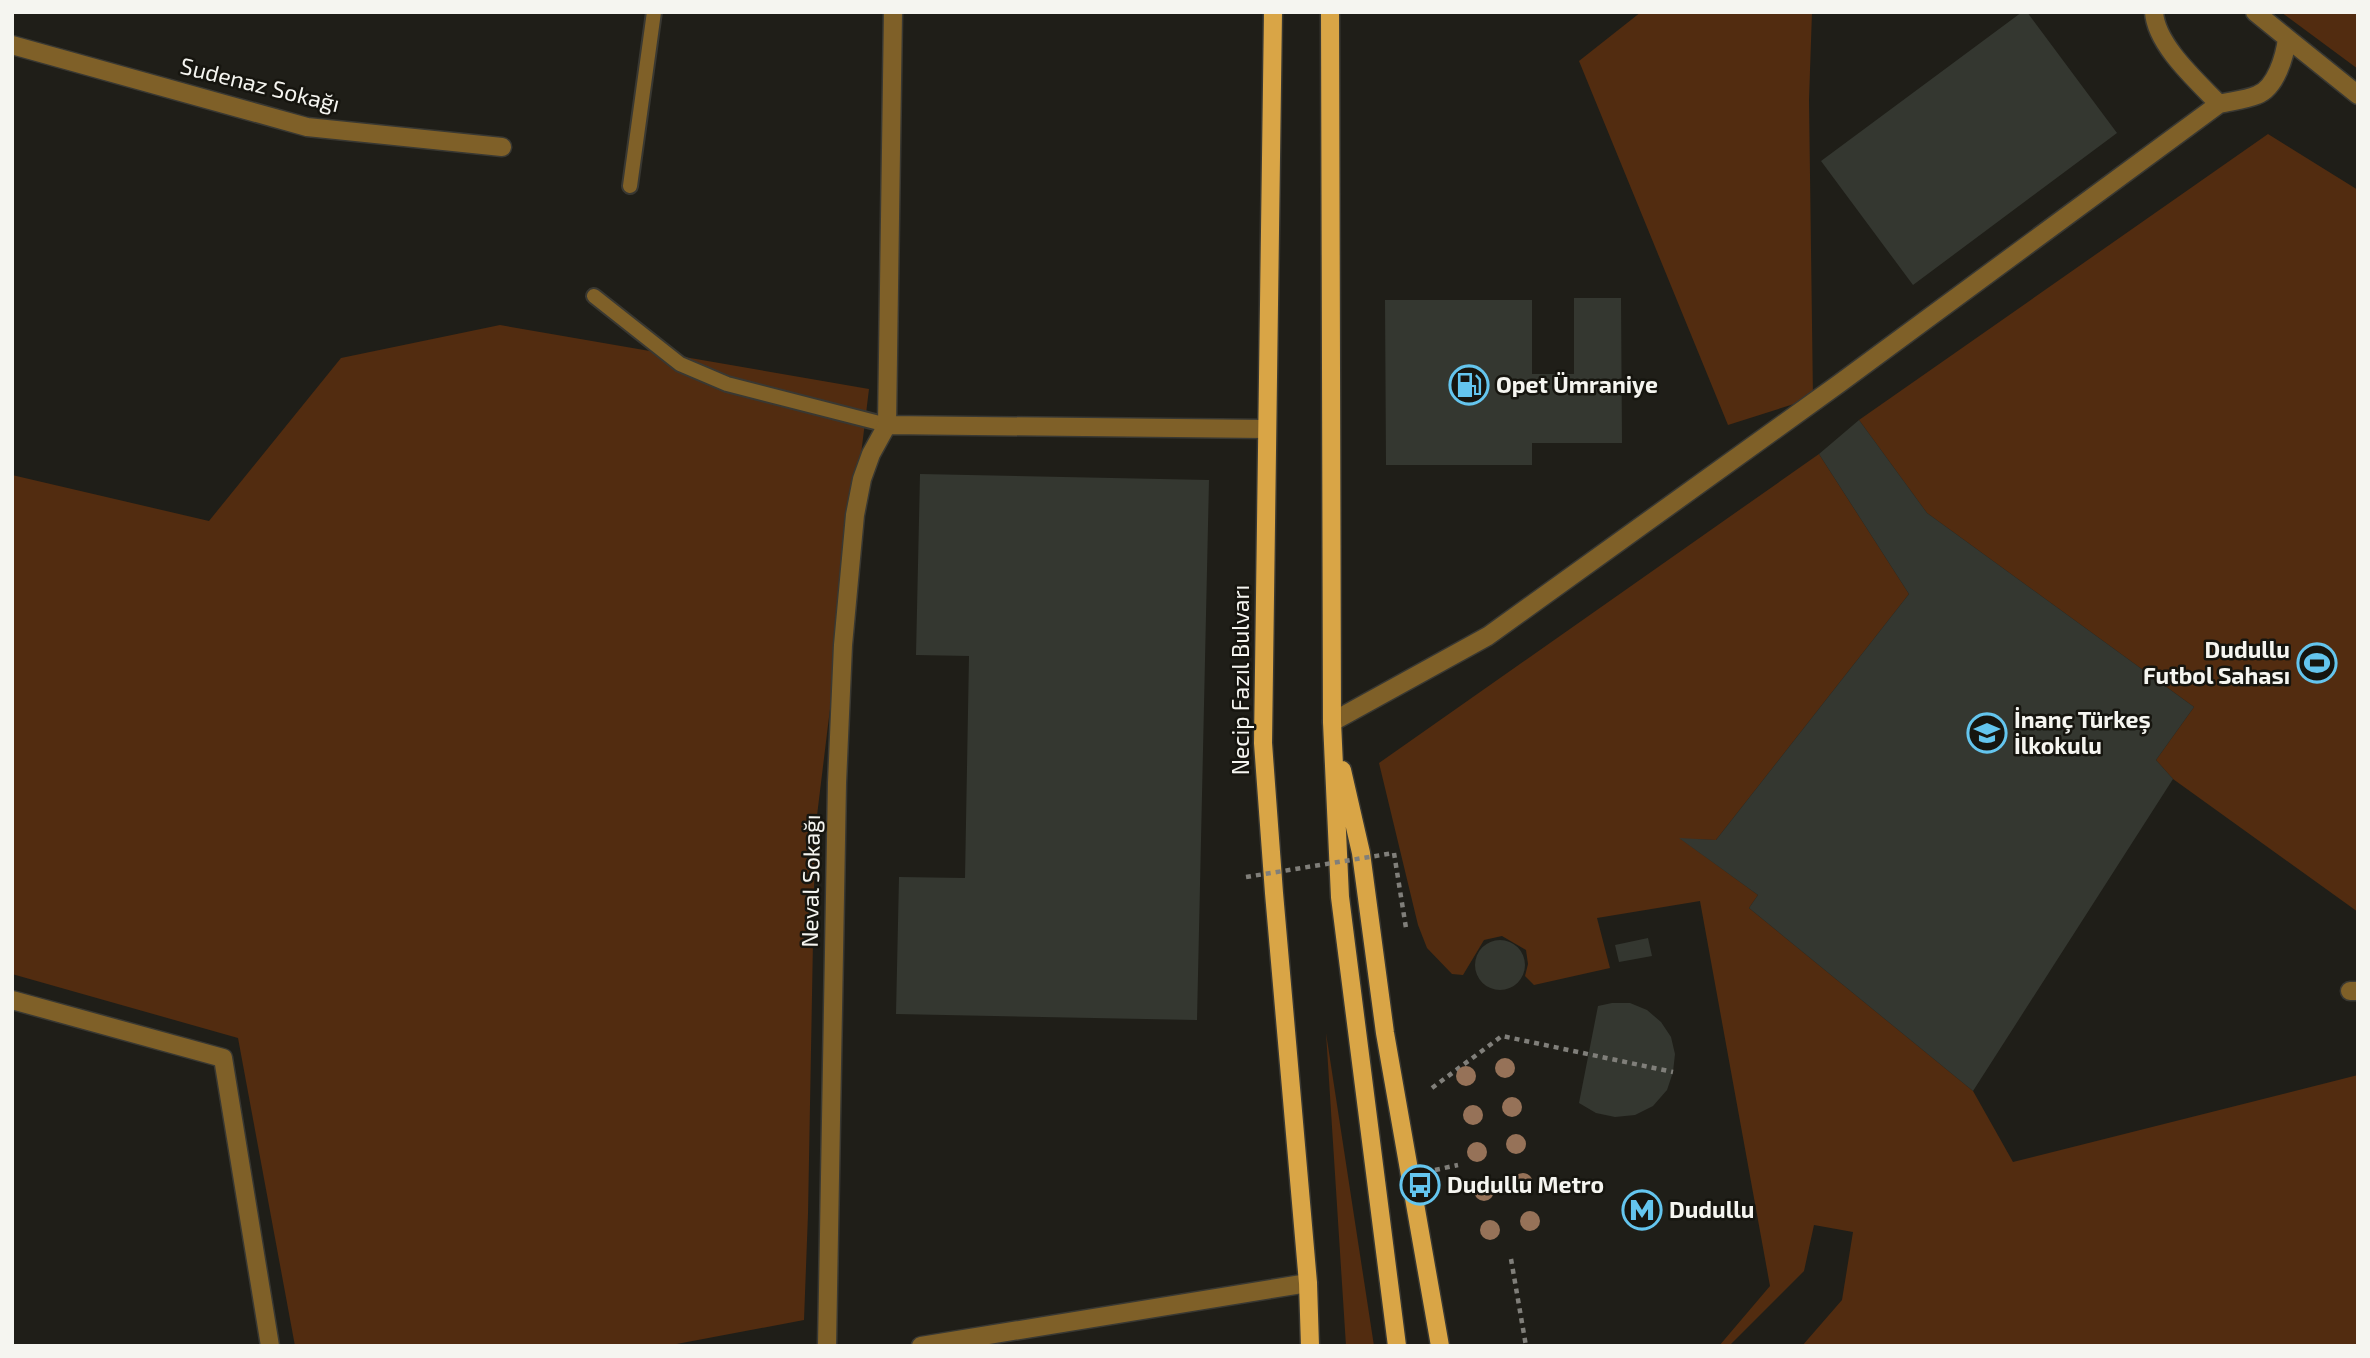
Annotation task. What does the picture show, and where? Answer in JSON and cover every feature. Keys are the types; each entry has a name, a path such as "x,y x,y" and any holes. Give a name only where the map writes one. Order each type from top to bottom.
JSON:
{"main road":[{"name":"Necip Fazıl Bulvarı","path":"1273,12 1264,743 1273,893 1308,1283 1310,1346"},
{"path":"1330,12 1332,722 1340,897 1397,1346"},
{"path":"1332,722 1361,853 1385,1033 1440,1346"}],"street":[{"path":"893,12 887,425 1266,429"},
{"path":"2154,12 2155,24 2175,56 2219,104"},
{"path":"2255,12 2358,95"},
{"path":"1332,722 1488,636 1840,383 2219,104 2260,95 2277,76 2287,38"},
{"name":"Sudenaz Sokağı","path":"12,45 307,127 502,147"},
{"name":"Neval Sokağı","path":"827,1346 836,795 843,645 855,514 862,479 871,454 887,425"},
{"path":"12,1000 223,1058 270,1346"},
{"path":"921,1346 1308,1283"}],"lane":[{"path":"630,186 654,12"},
{"path":"594,296 680,364 727,384 887,425"}],"path":[{"path":"1246,877 1394,853 1406,928"},
{"path":"1432,1088 1502,1036 1673,1072"},
{"path":"1511,1259 1526,1346"}],"shaded area":[{"path":"1641,12 1812,12 1809,100 1813,398 1728,425 1579,61"},
{"path":"2281,12 2358,12 2358,69"},
{"path":"2268,134 2358,190 2358,912 2173,779 2156,760 2194,707 1927,513 1859,420"},
{"path":"500,325 869,389 815,832 804,1320 666,1346 295,1346 238,1038 12,974 12,475 209,521 341,358"},
{"path":"1819,454 1909,594 1716,840 1681,839 1758,895 1749,908 1973,1091 2013,1162 2358,1075 2358,1346 1802,1346 1842,1300 1853,1232 1814,1225 1804,1271 1729,1346 1719,1346 1770,1286 1700,901 1597,918 1610,968 1534,985 1525,976 1528,964 1526,950 1502,936 1484,940 1463,975 1452,974 1427,948 1418,925 1379,763"},
{"path":"1326,1033 1374,1346 1346,1346"}],"building":[{"path":"2022,12 2027,12 2117,133 1913,285 1821,161"},
{"path":"1574,298 1621,298 1622,443 1532,443 1532,465 1386,465 1385,300 1532,300 1532,374 1574,374"},
{"name":"İnanç Türkeş İlkokulu","path":"1859,420 1927,513 2194,707 2156,760 2173,779 1973,1091 1749,908 1758,895 1679,838 1716,840 1909,594 1819,454"},
{"path":"920,474 1209,480 1197,1020 896,1014 899,877 965,878 969,656 916,655"},
{"path":"1648,938 1652,956 1619,962 1615,945"},
{"path":"1490,941 1510,941 1524,955 1524,975 1510,989 1490,989 1476,975 1476,955"},
{"path":"1630,1003 1647,1010 1661,1022 1671,1037 1675,1054 1667,1090 1653,1106 1635,1115 1615,1117 1596,1113 1579,1103 1598,1006"}],"place":[{"name":"Opet Ümraniye","path":"1469,385"},
{"name":"Dudullu Futbol Sahası","path":"2317,663"},
{"name":"İnanç Türkeş İlkokulu","path":"1987,733"},
{"name":"Dudullu Metro","path":"1420,1185"},
{"name":"Dudullu","path":"1642,1210"}]}
